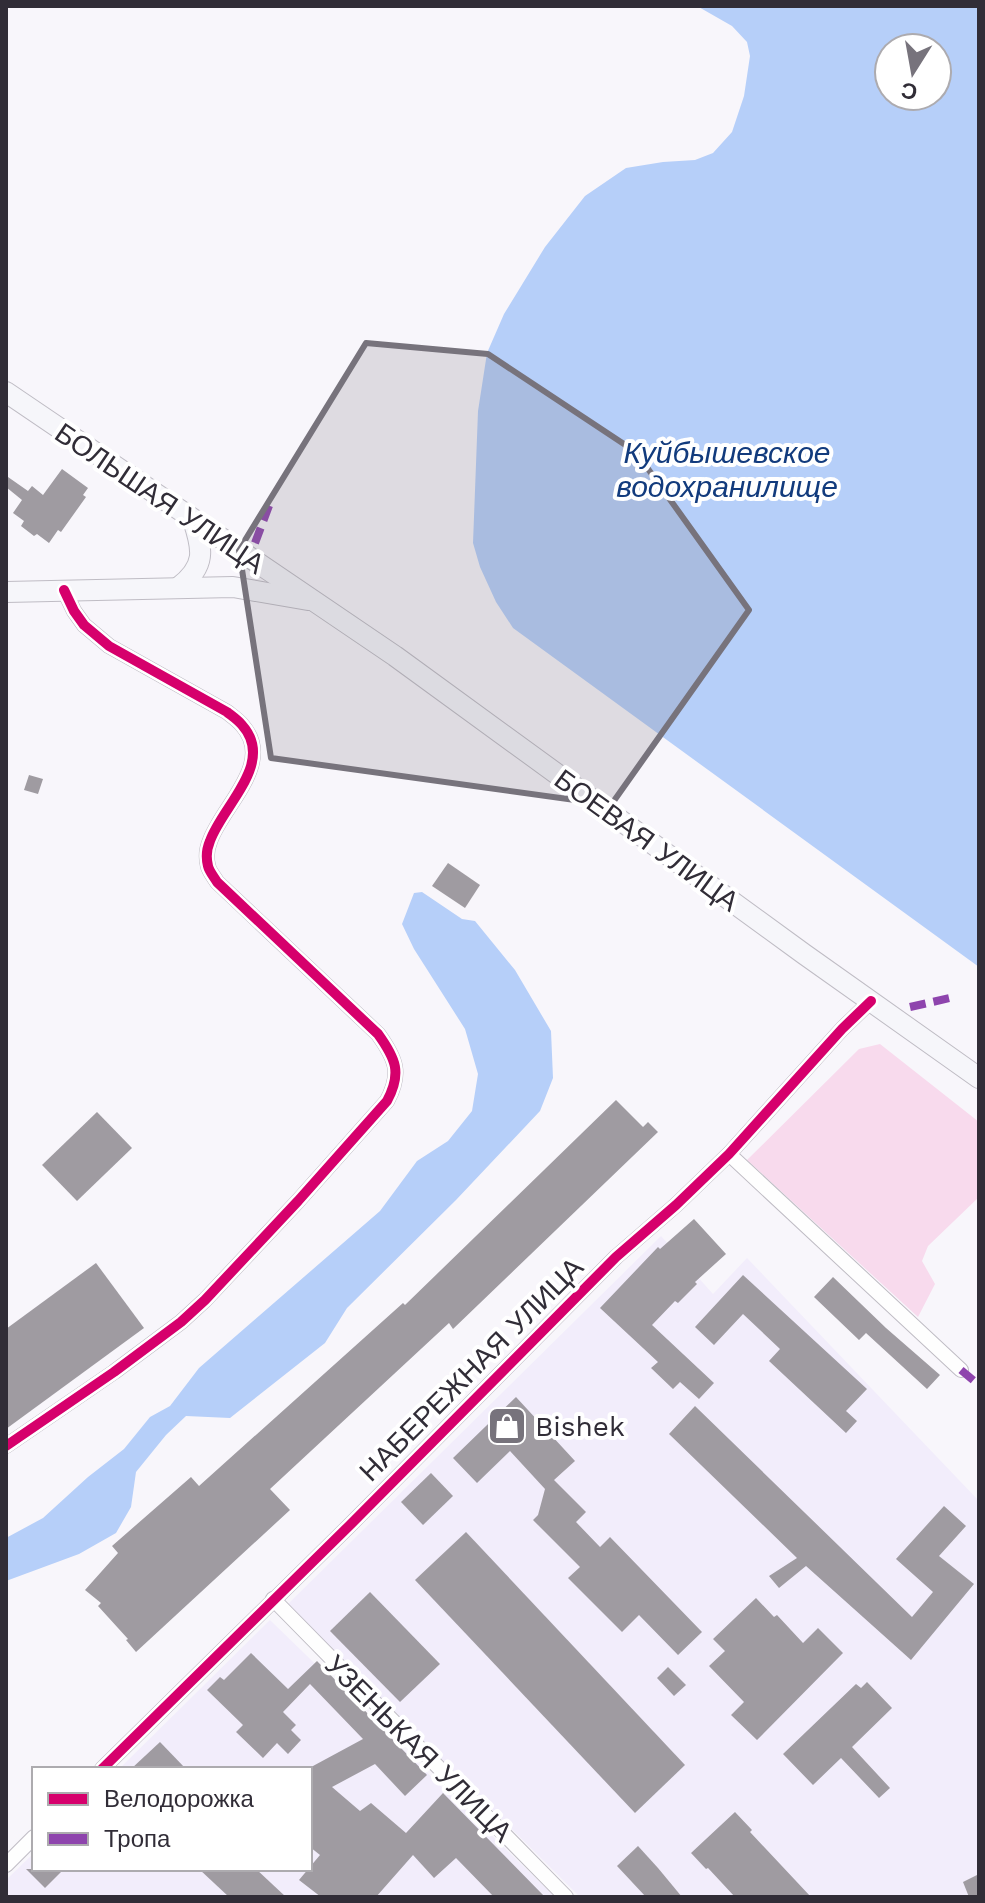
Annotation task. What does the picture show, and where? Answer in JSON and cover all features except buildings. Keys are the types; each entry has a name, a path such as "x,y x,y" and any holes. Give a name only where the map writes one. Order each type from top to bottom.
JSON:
{"main road":[{"name":"БОЛЬШАЯ УЛИЦА","path":"6,392 316,601"},
{"path":"179,587 191,577 199,562 201,545 193,520"},
{"path":"6,592 233,587 316,601"},
{"name":"БОЕВАЯ УЛИЦА","path":"316,601 979,1078"}],"street":[{"path":"6,1446 114,1372 205,1300 387,1101 395,1086 396,1068 392,1053 378,1034 217,882 208,866 207,848 214,828 249,776 253,758 250,740 243,726 227,712 109,646 84,625 64,590"},
{"name":"НАБЕРЕЖНАЯ УЛИЦА","path":"104,1767 616,1257 729,1154 871,1001"},
{"path":"729,1154 961,1370"},
{"name":"УЗЕНЬКАЯ УЛИЦА","path":"273,1599 566,1897"},
{"path":"6,1865 32,1839"}],"highlighted area":[{"path":"366,343 488,354 636,452 749,610 611,805 271,758 239,550"}],"shaded area":[{"path":"880,1044 979,1122 979,1197 928,1246 922,1261 935,1284 918,1317 747,1160 859,1049"},
{"path":"661,1236 713,1294 747,1258 979,1501 979,1897 580,1897 287,1605"},
{"path":"270,1620 555,1897 6,1897 6,1880 32,1855 32,1871 312,1871 312,1767 121,1767"}],"water":[{"name":"Куйбышевское водохранилище","path":"697,6 979,6 979,967 513,628 496,602 473,543 478,411 487,353 504,314 545,247 585,196 626,168 695,160 713,153 732,132 744,96 750,56 747,42 732,26"},
{"path":"422,892 462,919 475,921 515,970 551,1031 553,1078 540,1111 347,1308 325,1343 230,1418 186,1416 166,1435 136,1472 131,1507 116,1533 79,1554 6,1581 6,1538 43,1518 124,1449 150,1417 170,1406 199,1368 380,1211 417,1161 448,1141 472,1111 478,1074 465,1029 414,949 402,924 414,893"}],"marked path":[{"path":"255,543 270,503"},
{"path":"910,1007 950,998"},
{"path":"961,1370 979,1385"}],"cycle path":[{"path":"6,1446 114,1372 205,1300 387,1101 395,1074 393,1059 378,1034 217,882 209,870 207,856 210,841 250,769 253,754 251,739 242,725 227,712 109,646 84,625 64,590"},
{"path":"104,1767 616,1257 729,1154 871,1001"}],"place":[{"name":"Bishek","path":"507,1426"}]}
